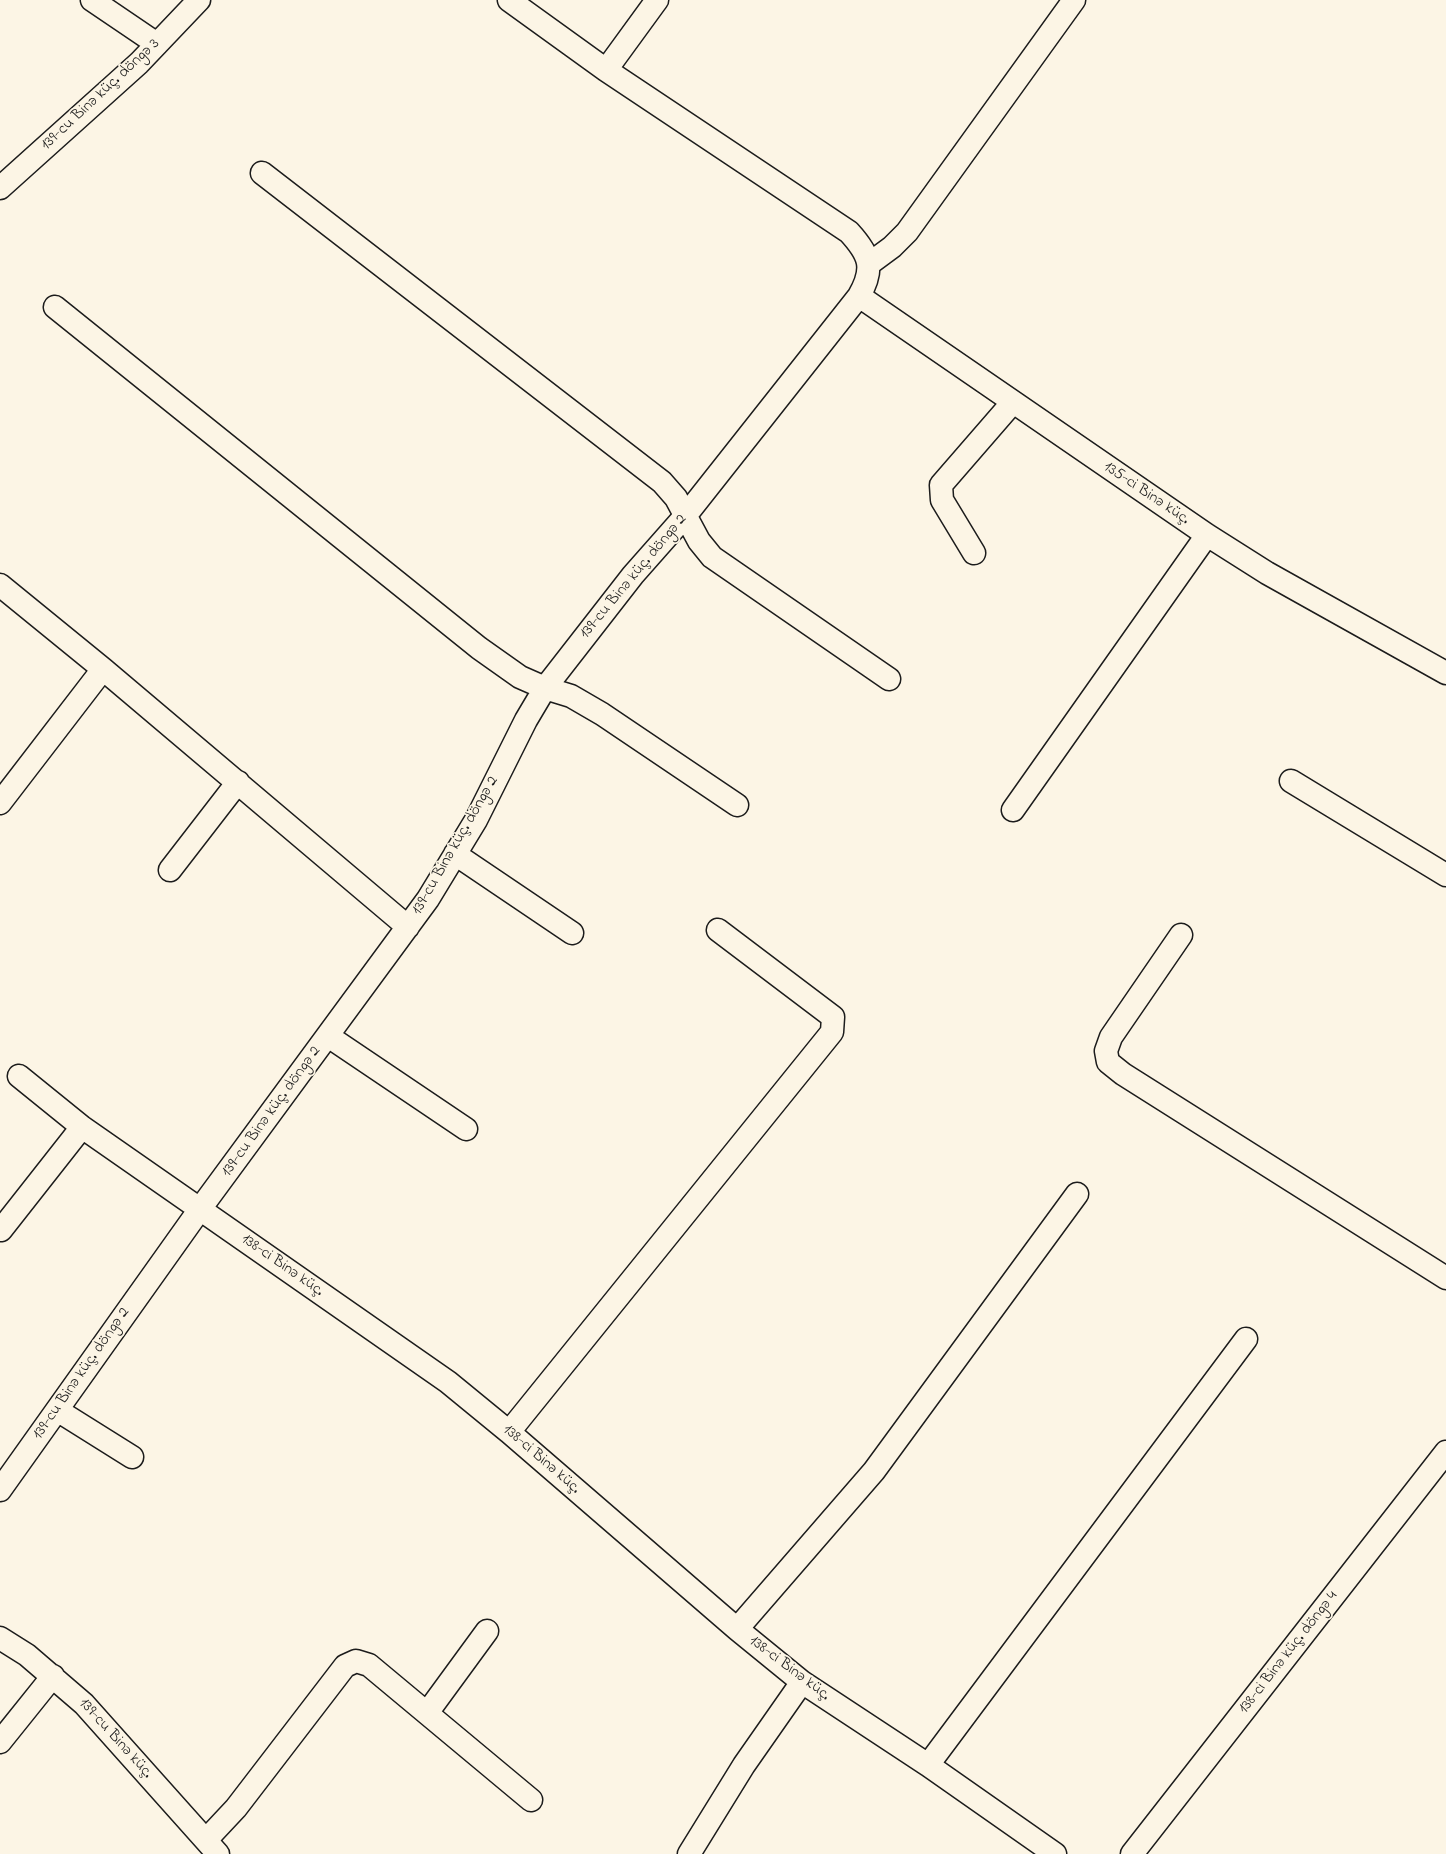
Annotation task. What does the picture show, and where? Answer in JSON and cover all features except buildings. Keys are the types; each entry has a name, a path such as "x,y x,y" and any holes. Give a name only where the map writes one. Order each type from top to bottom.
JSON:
{"street":[{"path":"92,0 157,44"},
{"name":"139-cu Binə küç. döngə 3","path":"0,188 139,63 199,0"},
{"path":"509,0 606,70 849,232 864,247 869,264 892,248 907,232 1074,0"},
{"path":"606,70 657,0"},
{"path":"262,173 662,482 676,498 699,541 712,557 889,679"},
{"name":"139-cu Binə küç. döngə 2","path":"0,1490 200,1209 428,899 476,820 526,720 545,688 632,575 686,515 859,296 866,283 869,264"},
{"name":"135-ci Binə küç.","path":"859,296 1207,535 1267,573 1446,673"},
{"path":"55,307 479,648 520,677 545,688 571,696 602,714 737,805"},
{"path":"974,553 942,500 941,485 1013,402"},
{"path":"1013,810 1207,535"},
{"path":"0,585 103,669 408,926"},
{"path":"0,803 103,669"},
{"path":"1291,781 1446,875"},
{"path":"170,870 238,782"},
{"path":"456,854 572,933"},
{"path":"509,1432 832,1032 833,1017 718,930"},
{"path":"1181,935 1111,1037 1106,1051 1108,1062 1130,1079 1446,1278"},
{"path":"328,1036 466,1129"},
{"name":"138-ci Binə küç.","path":"19,1076 82,1127 448,1382 509,1432 737,1629 802,1682 928,1765 1055,1854"},
{"path":"2,1230 82,1127"},
{"path":"737,1629 874,1471 1077,1194"},
{"path":"928,1765 1246,1339"},
{"path":"57,1410 132,1457"},
{"name":"138-ci Binə küç. döngə 4","path":"1132,1854 1446,1452"},
{"path":"427,1713 487,1631"},
{"name":"139-cu Binə küç.","path":"0,1638 27,1655 84,1704 212,1847"},
{"path":"212,1847 236,1808 345,1666 356,1661 369,1665 531,1800"},
{"path":"0,1742 53,1676"},
{"path":"689,1854 744,1765 802,1682"}]}
